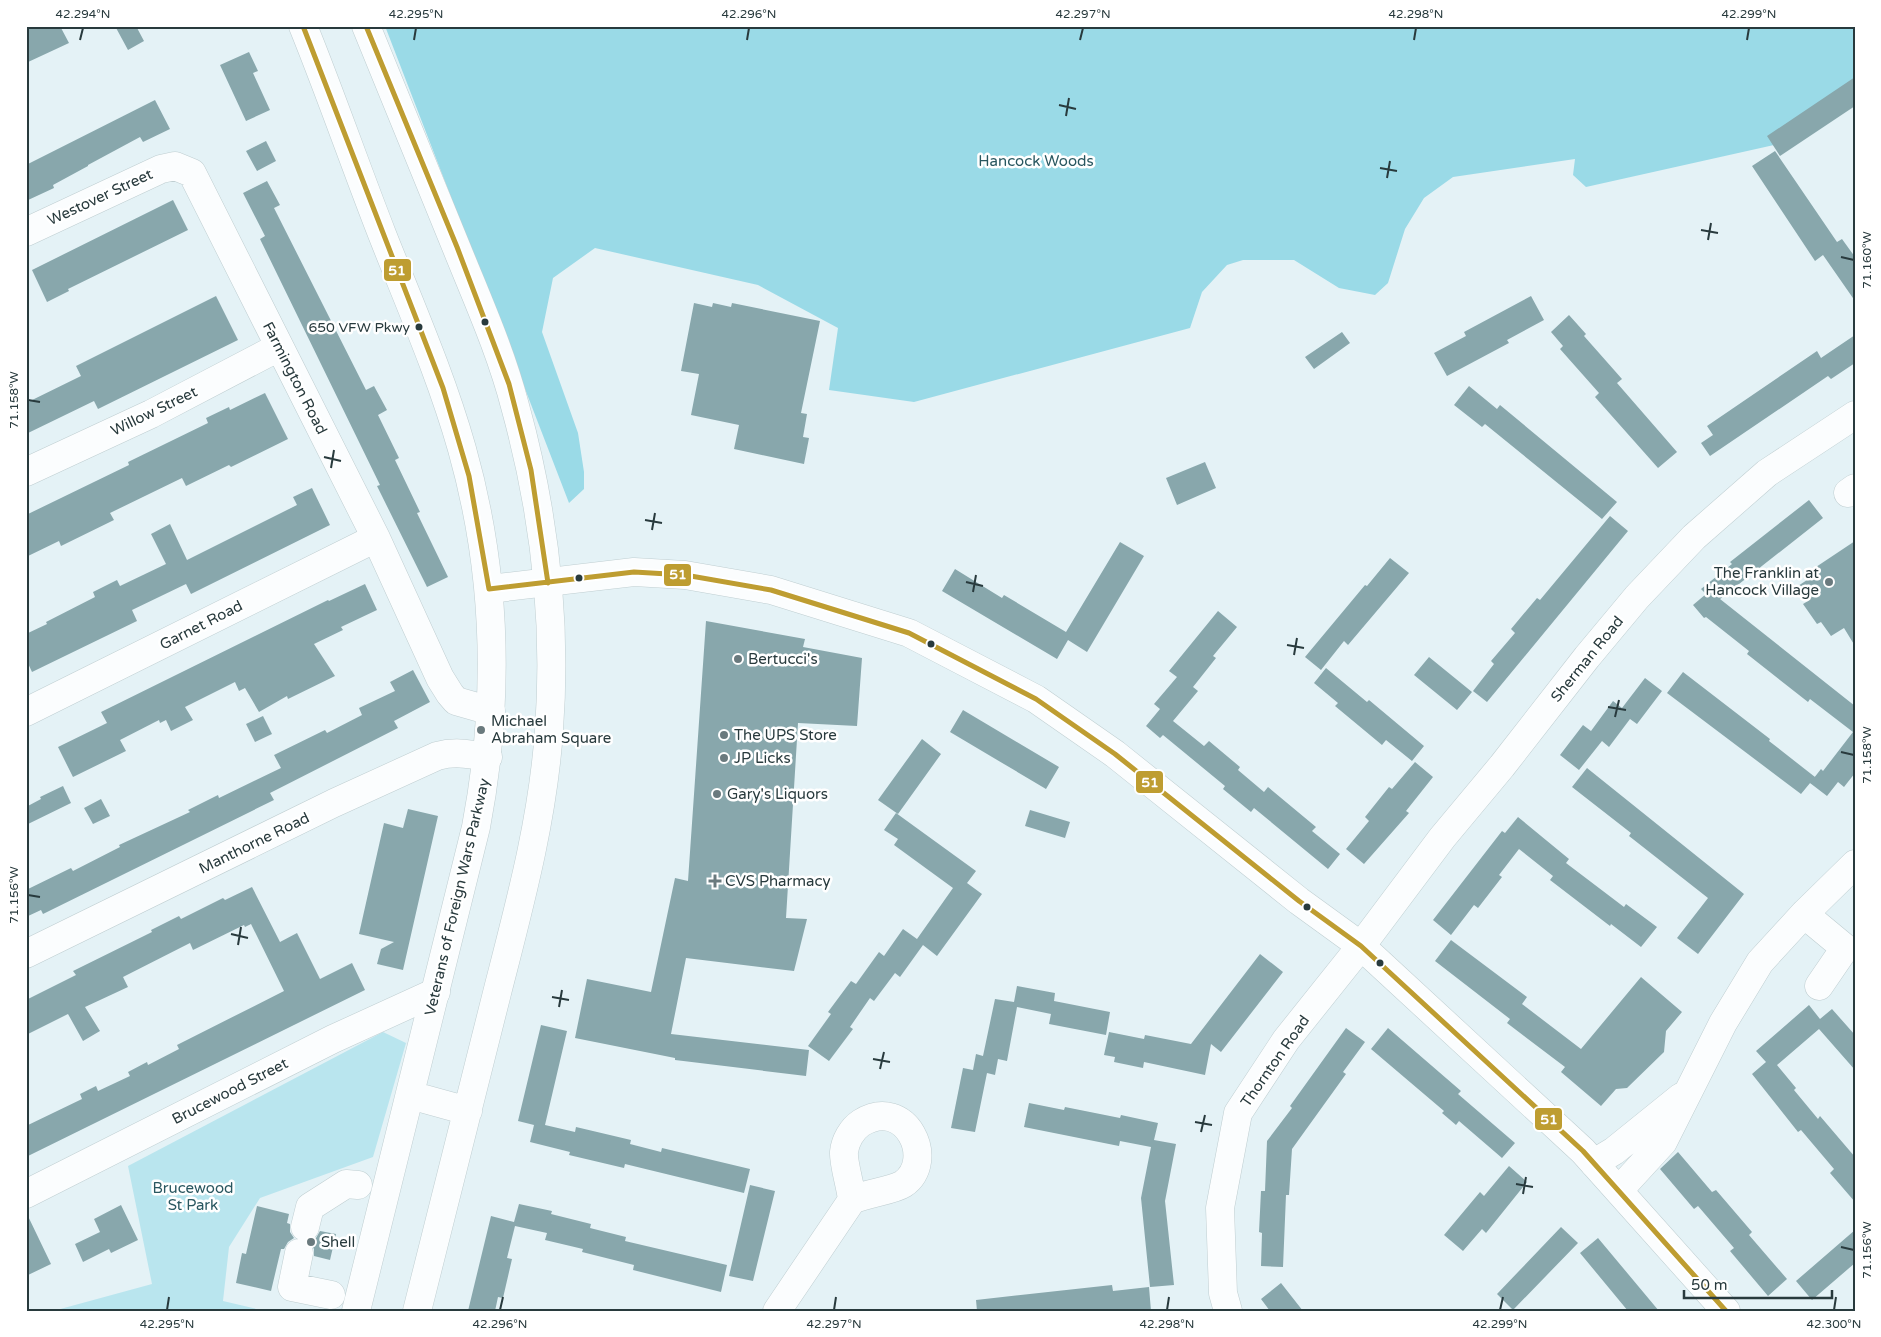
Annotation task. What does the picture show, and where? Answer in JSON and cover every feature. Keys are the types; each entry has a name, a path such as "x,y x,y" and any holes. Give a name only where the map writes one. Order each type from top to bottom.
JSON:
{"main road":[{"name":"Veterans of Foreign Wars Parkway","path":"303,26 443,388 469,476 477,514 488,589 493,649 488,758 472,846 356,1311"},
{"path":"366,26 485,316 509,385 533,484 548,582 551,628 549,731 540,803 516,918 418,1311"},
{"name":"Westover Street","path":"26,232 161,169 175,166"},
{"name":"Farmington Road","path":"175,166 192,173 376,538 440,678 456,701 491,711"},
{"name":"Willow Street","path":"26,472 151,414 279,347"},
{"name":"Sherman Road","path":"1361,946 1442,838 1502,766 1587,657 1644,590 1694,537 1767,473 1855,415"},
{"name":"Garnet Road","path":"26,712 376,538"},
{"path":"488,589 634,572 685,575 771,590 909,633 1036,699 1114,754 1299,901 1361,946 1583,1151 1726,1311"},
{"name":"Manthorne Road","path":"26,954 437,756 463,752 488,758"},
{"path":"1619,1190 1663,1142 1723,1023 1760,962 1804,914 1855,864"},
{"path":"1804,914 1844,948 1819,986"},
{"name":"Thornton Road","path":"1228,1311 1223,1293 1220,1208 1238,1113 1286,1040 1361,946"},
{"name":"Brucewood Street","path":"26,1194 333,1039 436,992"},
{"path":"1594,1163 1614,1151 1688,1092"},
{"path":"410,1095 468,1111"},
{"path":"331,1295 292,1287 310,1207 346,1184 358,1185"},
{"path":"777,1311 852,1200"}],"green space":[{"name":"Hancock Woods","path":"385,26 1855,26 1855,81 1774,145 1586,187 1573,175 1575,159 1453,177 1424,198 1405,229 1388,283 1375,295 1339,288 1294,260 1243,260 1227,265 1202,292 1190,328 914,402 829,390 838,328 758,285 595,248 553,278 542,332 578,433 584,472 584,489 569,503"},
{"name":"Brucewood St Park","path":"383,1032 406,1043 373,1157 260,1198 229,1247 223,1301 265,1311 53,1311 152,1284 128,1166"}],"building":[{"path":"26,26 60,26 69,43 26,63"},
{"path":"115,26 136,26 144,41 128,50"},
{"path":"249,52 258,71 253,73 270,110 246,121 220,65"},
{"path":"1855,77 1855,106 1780,156 1767,136"},
{"path":"155,100 170,129 143,142 140,137 53,185 54,188 26,201 26,165"},
{"path":"266,141 276,161 257,171 246,151"},
{"path":"1775,151 1837,242 1842,239 1855,257 1855,301 1823,255 1815,261 1752,166"},
{"path":"267,181 280,205 274,208 366,390 374,386 387,410 378,415 399,458 395,460 420,512 417,513 448,577 427,587 377,486 380,485 260,239 265,236 243,193"},
{"path":"173,200 188,230 68,289 69,291 47,302 32,270"},
{"path":"216,296 238,340 98,409 94,401 26,434 26,403 81,376 76,366"},
{"path":"1531,296 1544,320 1507,340 1509,343 1447,376 1434,353 1466,336 1464,332"},
{"path":"694,303 712,307 713,303 731,307 732,303 820,321 801,413 807,414 803,437 809,438 804,464 734,449 739,425 691,415 699,374 681,371"},
{"path":"1569,315 1586,334 1584,336 1622,379 1617,383 1677,452 1658,468 1595,397 1599,393 1560,349 1563,346 1551,332"},
{"path":"1342,332 1350,343 1314,369 1305,357"},
{"path":"1855,335 1855,363 1831,379 1828,376 1710,456 1701,443 1713,435 1707,426 1817,351 1821,358"},
{"path":"1469,386 1497,409 1500,405 1617,502 1602,519 1485,424 1482,427 1454,405"},
{"path":"265,393 288,439 231,467 229,465 186,486 182,478 110,513 114,520 61,546 59,541 26,557 26,515 129,465 128,462 208,423 206,418 229,407 230,410"},
{"path":"1205,462 1216,488 1177,505 1166,478"},
{"path":"312,488 330,525 191,594 186,584 132,610 137,621 32,672 26,659 26,634 95,597 93,592 117,580 120,586 166,564 151,534 170,524 187,560 297,505 293,497"},
{"path":"1809,500 1823,518 1720,599 1855,706 1855,773 1844,787 1838,782 1827,796 1810,783 1821,769 1823,771 1853,732 1810,699 1808,702 1747,654 1749,651 1706,617 1704,618 1693,605 1706,594 1701,589 1732,564 1730,562"},
{"path":"1610,516 1628,531 1487,702 1473,691 1494,664 1491,661 1515,633 1511,629 1537,598 1540,600"},
{"name":"The Franklin at Hancock Village","path":"1855,541 1855,646 1844,628 1831,636 1821,622 1817,624 1803,604 1808,601 1798,586 1810,578 1807,573"},
{"path":"1120,542 1144,556 1087,652 1068,640 1057,659 942,591 955,569 1002,598 1004,595 1066,632"},
{"path":"1390,558 1409,573 1348,645 1344,641 1321,670 1305,657"},
{"path":"365,584 377,610 341,627 343,630 314,644 335,676 288,699 287,696 259,712 245,688 239,691 235,682 185,707 193,720 171,731 166,720 160,723 159,720 120,740 126,751 73,777 58,747 107,723 101,712 328,600"},
{"path":"1218,611 1237,627 1213,656 1216,658 1193,687 1198,691 1173,721 1204,746 1209,741 1240,767 1238,770 1264,792 1268,787 1316,827 1312,831 1340,854 1328,869 1254,808 1251,812 1223,789 1225,786 1163,735 1160,738 1146,726 1160,709 1154,704 1177,677 1169,671"},
{"path":"706,621 805,639 803,647 862,658 857,726 798,723 786,918 807,919 794,971 686,958 671,1034 809,1050 806,1076 675,1060 675,1058 575,1038 587,979 651,992 675,878 688,881"},
{"path":"1429,657 1472,692 1457,710 1414,675"},
{"path":"1326,668 1367,702 1369,700 1424,746 1412,761 1386,740 1382,745 1335,706 1338,703 1314,683"},
{"path":"413,670 430,702 394,721 398,728 270,793 274,800 43,914 41,910 26,917 26,890 71,868 73,871 120,847 119,845 190,812 188,810 218,795 219,798 281,768 274,755 325,730 327,733 362,715 359,708 395,691 390,682"},
{"path":"1683,672 1770,739 1769,741 1815,777 1801,794 1667,693"},
{"path":"1645,678 1662,691 1637,724 1630,719 1609,747 1602,741 1579,770 1560,755 1583,725 1591,731 1613,701 1622,708"},
{"path":"963,710 1059,767 1046,789 950,732"},
{"path":"263,716 272,734 255,742 246,724"},
{"path":"922,739 941,754 898,814 878,800"},
{"path":"1415,762 1433,777 1406,811 1409,813 1364,864 1346,849 1369,821 1365,817 1389,787 1392,789"},
{"path":"1587,768 1744,894 1698,954 1677,938 1708,898 1629,836 1631,833 1572,787"},
{"path":"63,786 71,803 26,825 26,807 41,799 40,797"},
{"path":"101,799 110,816 93,824 84,808"},
{"path":"408,809 438,816 403,970 377,964 381,949 394,942 359,934 384,823 403,828"},
{"path":"1030,810 1070,822 1065,838 1025,826"},
{"path":"896,813 976,871 967,883 982,894 937,956 923,945 900,977 895,973 874,1001 870,998 850,1027 853,1029 829,1061 808,1046 831,1014 828,1012 851,981 856,984 879,952 884,956 903,929 917,939 953,888 894,845 898,839 884,830"},
{"path":"1518,817 1569,859 1566,863 1624,907 1626,904 1657,927 1641,947 1550,880 1553,876 1519,849 1499,875 1502,877 1478,908 1474,905 1451,935 1433,920 1502,831 1505,833"},
{"path":"252,887 280,942 297,933 320,979 352,963 365,990 26,1157 26,1126 82,1099 80,1094 96,1086 98,1091 130,1076 128,1072 147,1062 148,1065 179,1049 177,1045 284,991 251,924 245,927 244,925 193,950 190,943 123,977 128,987 85,1007 100,1031 83,1041 68,1014 26,1035 26,1000 76,975 73,971 152,932 151,930 179,916 181,919 223,898 225,900"},
{"path":"1451,940 1527,997 1522,1004 1581,1049 1641,977 1682,1012 1666,1031 1664,1052 1627,1088 1616,1089 1601,1106 1561,1072 1565,1067 1507,1023 1510,1019 1435,961"},
{"path":"1260,954 1283,972 1221,1052 1211,1044 1205,1075 1144,1062 1143,1068 1114,1062 1115,1057 1104,1055 1109,1032 1144,1039 1145,1035 1191,1044"},
{"path":"1017,986 1055,993 1054,1001 1110,1012 1106,1035 1049,1024 1051,1014 1017,1007 1007,1061 998,1059 995,1075 987,1073 975,1132 951,1128 963,1068 973,1070 976,1054 983,1056 995,999 1014,1002"},
{"path":"1809,1005 1820,1019 1832,1009 1855,1035 1855,1070 1819,1029 1777,1065 1796,1088 1794,1090 1818,1119 1820,1116 1855,1157 1855,1202 1830,1173 1834,1169 1801,1130 1798,1132 1752,1074 1766,1062 1756,1051"},
{"path":"541,1025 567,1031 545,1125 575,1132 576,1127 631,1140 630,1144 661,1152 662,1148 750,1169 744,1193 625,1164 624,1168 569,1155 570,1152 530,1142 534,1125 518,1121"},
{"path":"1346,1028 1365,1042 1343,1072 1346,1074 1292,1149 1289,1195 1286,1195 1283,1267 1261,1266 1262,1233 1259,1232 1261,1191 1265,1191 1267,1141 1292,1108 1290,1106"},
{"path":"1388,1028 1461,1091 1458,1094 1515,1143 1502,1158 1459,1121 1456,1125 1442,1113 1444,1111 1371,1049"},
{"path":"1029,1103 1064,1110 1065,1107 1120,1118 1121,1115 1158,1123 1154,1140 1176,1144 1165,1201 1174,1285 1150,1287 1141,1198 1151,1147 1120,1141 1119,1146 1024,1127"},
{"path":"1678,1152 1712,1192 1716,1190 1752,1232 1749,1235 1787,1279 1768,1296 1730,1251 1734,1248 1698,1206 1694,1209 1660,1169"},
{"path":"1509,1166 1527,1182 1486,1233 1482,1229 1463,1251 1444,1235 1480,1192 1484,1196"},
{"path":"750,1185 775,1191 753,1281 729,1276"},
{"path":"519,1204 552,1211 551,1214 591,1224 590,1228 626,1237 625,1241 727,1265 721,1292 633,1270 634,1265 582,1252 583,1249 545,1240 547,1233 515,1226 507,1258 512,1259 503,1298 498,1297 495,1311 468,1311 491,1216 514,1222"},
{"path":"121,1205 138,1240 111,1253 109,1249 83,1262 75,1244 100,1232 94,1219"},
{"path":"257,1206 289,1214 287,1223 290,1224 290,1232 294,1238 288,1242 284,1249 281,1249 271,1291 236,1283 242,1253 246,1254"},
{"path":"26,1212 51,1264 26,1276"},
{"path":"1561,1227 1578,1243 1513,1310 1497,1294"},
{"path":"1855,1230 1855,1263 1812,1300 1796,1281"},
{"path":"320,1231 336,1234 330,1260 314,1256 314,1249 310,1242 316,1238"},
{"path":"1598,1238 1659,1311 1628,1311 1580,1253"},
{"path":"1281,1283 1303,1311 1270,1311 1261,1299"},
{"path":"1112,1285 1113,1291 1149,1287 1151,1311 977,1311 976,1300"}],"transit line":[{"name":"51","path":"303,26 443,388 469,476 489,589 634,572 685,575 771,590 909,633 1036,699 1115,754 1299,901 1361,946 1583,1151 1726,1311"},
{"name":"51","path":"366,26 457,247 509,384 531,470 548,583"}],"place":[{"name":"650 VFW Pkwy","path":"419,327"},
{"name":"The Franklin at Hancock Village","path":"1829,582"},
{"name":"Bertucci's","path":"738,659"},
{"name":"Michael Abraham Square","path":"481,730"},
{"name":"The UPS Store","path":"724,735"},
{"name":"JP Licks","path":"724,758"},
{"name":"Gary's Liquors","path":"717,794"},
{"name":"CVS Pharmacy","path":"715,881"},
{"name":"Shell","path":"311,1242"}]}
